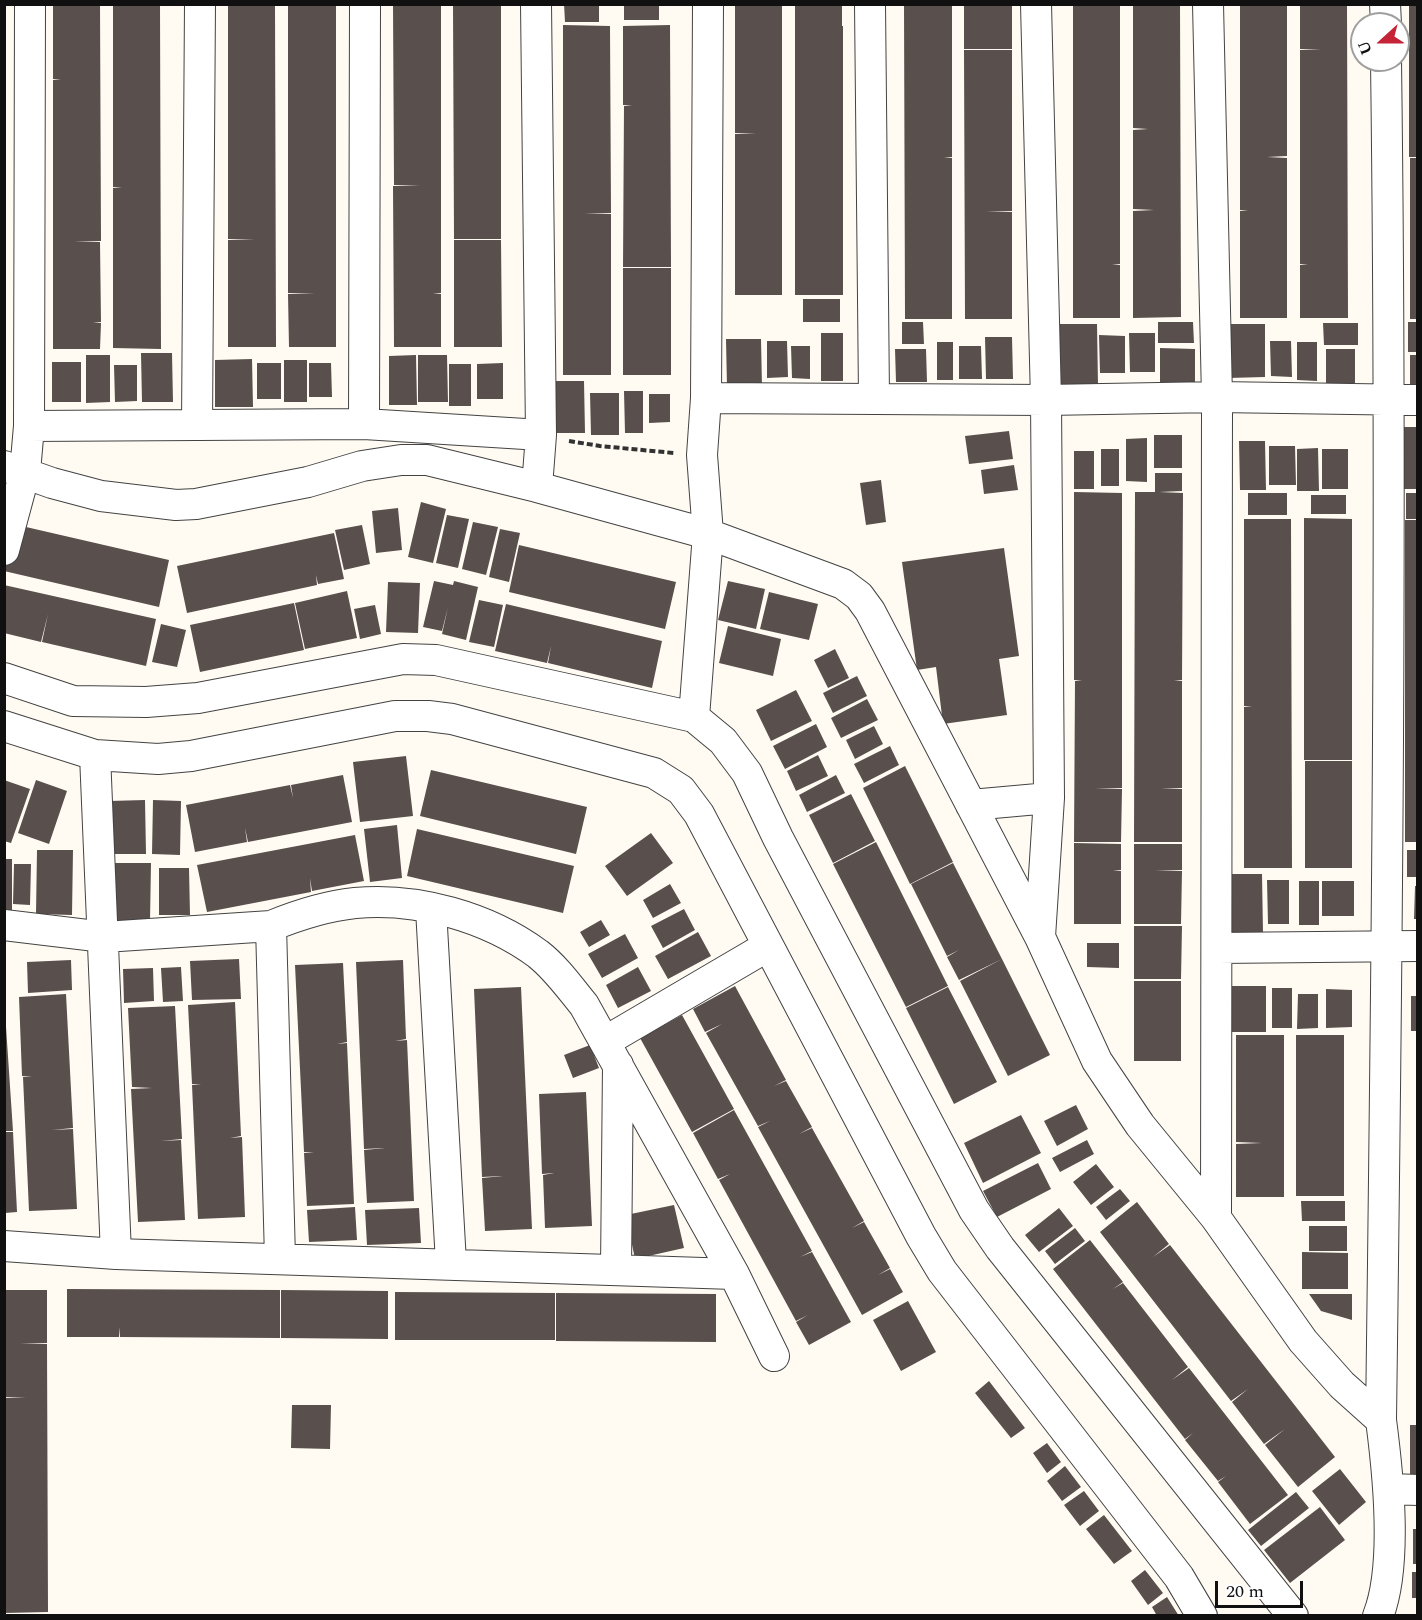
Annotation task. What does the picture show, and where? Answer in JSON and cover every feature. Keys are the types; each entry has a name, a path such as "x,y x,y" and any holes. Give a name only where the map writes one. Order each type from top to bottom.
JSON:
{"street":[{"path":"4,550 15,469 29,426 30,4"},
{"path":"197,424 200,4"},
{"path":"364,424 365,4"},
{"path":"536,4 541,435 537,487"},
{"path":"694,717 708,534 702,455 706,398 708,4"},
{"path":"870,4 874,397"},
{"path":"1036,4 1046,400 1049,798 1040,937"},
{"path":"1208,4 1216,397 1218,948 1216,1218"},
{"path":"1378,1616 1404,1490 1381,1420 1388,947 1404,401 1387,72"},
{"path":"706,398 874,397 1046,400 1216,397 1404,401"},
{"path":"29,426 364,424 541,435"},
{"path":"15,469 52,483 101,496 176,505 196,504 401,460 427,460 537,487 708,534 843,585 859,596 870,611 1040,937 1097,1061 1140,1125 1216,1218 1303,1341 1341,1385 1381,1420"},
{"path":"4,678 73,701 146,702 198,698 403,660 436,660 694,717 723,741 747,773 778,838 974,1210 1000,1248 1293,1616"},
{"path":"4,726 95,754 158,759 191,756 395,716 428,716 452,719 654,773 681,790 699,814 915,1226 942,1271 1179,1577 1202,1616"},
{"path":"95,754 116,1254"},
{"path":"971,805 1049,798"},
{"path":"4,925 104,937 271,926 313,912 356,903 403,904 431,909 459,915 490,927 539,955 562,977 584,1005 734,1274 774,1356"},
{"path":"431,909 451,1263"},
{"path":"271,926 280,1258"},
{"path":"612,1053 768,946"},
{"path":"1218,948 1418,946"},
{"path":"612,1053 616,1269"},
{"path":"4,1246 116,1254 451,1263 734,1274"}],"path":[{"path":"541,435 600,447 702,455"}],"building":[{"path":"53,4 100,4 101,241 74,241 100,242 101,322 93,323 101,323 100,349 53,349 53,80 61,80 53,79"},
{"path":"113,4 160,4 161,349 113,348 113,188 122,188 113,187"},
{"path":"228,4 275,4 276,347 228,347 228,240 255,239 228,239"},
{"path":"288,4 336,4 336,347 289,347 288,294 315,293 288,293"},
{"path":"393,4 441,4 441,293 433,293 441,294 441,347 394,347 393,186 420,186 394,185"},
{"path":"453,4 501,4 501,239 454,239"},
{"path":"564,4 599,4 599,22 565,22"},
{"path":"624,4 659,4 659,20 624,20"},
{"path":"735,4 782,4 782,295 735,295 735,134 756,133 735,133"},
{"path":"795,4 842,4 843,295 795,295"},
{"path":"904,4 952,4 952,157 944,158 952,158 952,319 905,319"},
{"path":"964,4 1012,4 1012,49 964,49"},
{"path":"1073,4 1120,4 1120,264 1112,264 1120,265 1120,318 1073,318"},
{"path":"1133,4 1180,4 1181,317 1133,318 1133,211 1154,210 1133,209 1133,130 1148,129 1133,128"},
{"path":"1240,4 1287,4 1287,156 1267,157 1287,158 1287,318 1240,318 1240,211 1248,211 1240,210"},
{"path":"1300,4 1347,4 1348,318 1300,318 1300,265 1308,264 1300,264 1300,50 1321,49 1300,49"},
{"path":"1409,4 1418,4 1418,157 1409,157"},
{"path":"563,25 610,26 611,213 584,214 611,214 611,375 563,375"},
{"path":"670,25 671,267 623,267 624,106 632,105 623,105 623,26"},
{"path":"964,50 1012,50 1012,211 986,212 1012,212 1012,319 965,319"},
{"path":"1410,158 1418,158 1418,319 1410,319"},
{"path":"454,240 501,240 502,347 454,347"},
{"path":"623,268 671,268 671,375 623,375"},
{"path":"803,299 840,299 840,322 803,322"},
{"path":"902,322 923,322 924,344 902,344"},
{"path":"1158,322 1193,322 1194,343 1158,343"},
{"path":"1408,322 1418,322 1418,352 1408,352"},
{"path":"1323,323 1358,323 1358,345 1324,345"},
{"path":"1057,324 1097,324 1098,386 1058,386"},
{"path":"1227,324 1265,324 1265,377 1228,378"},
{"path":"821,333 843,333 843,381 821,381"},
{"path":"1129,333 1155,333 1155,372 1130,372"},
{"path":"1099,335 1125,336 1125,373 1100,373"},
{"path":"985,337 1012,337 1013,379 986,379"},
{"path":"726,339 761,339 762,387 727,387"},
{"path":"767,341 787,341 788,377 767,378"},
{"path":"1270,341 1291,341 1292,377 1271,376"},
{"path":"937,342 953,342 953,380 937,380"},
{"path":"1297,342 1317,342 1317,381 1297,380"},
{"path":"791,346 810,346 810,379 792,378"},
{"path":"959,346 981,346 982,379 959,379"},
{"path":"1160,348 1195,349 1195,388 1160,389"},
{"path":"895,349 926,349 927,382 896,382"},
{"path":"1326,349 1355,349 1355,383 1326,383"},
{"path":"141,353 172,353 173,402 142,402"},
{"path":"86,355 110,355 110,402 86,403"},
{"path":"416,355 417,405 389,405 389,356"},
{"path":"418,355 447,355 448,402 418,402"},
{"path":"1410,355 1418,355 1418,388 1410,388"},
{"path":"252,359 253,407 215,407 215,360"},
{"path":"284,360 307,360 307,402 284,402"},
{"path":"52,362 81,362 81,402 52,402"},
{"path":"257,363 281,363 281,399 257,399"},
{"path":"309,363 331,363 332,397 309,397"},
{"path":"503,363 503,399 477,399 477,364"},
{"path":"449,364 471,364 471,406 449,406"},
{"path":"114,365 137,365 137,401 115,402"},
{"path":"556,381 584,381 585,433 556,433"},
{"path":"624,391 643,391 643,433 625,433"},
{"path":"590,393 619,393 619,435 591,435"},
{"path":"649,394 670,394 670,422 649,423"},
{"path":"1395,427 1418,427 1418,489 1394,489"},
{"path":"1009,431 1013,459 969,464 965,436"},
{"path":"1154,435 1182,435 1182,468 1154,468"},
{"path":"1147,438 1147,482 1126,481 1126,439"},
{"path":"1239,441 1265,441 1266,490 1240,490"},
{"path":"1269,446 1295,446 1296,485 1269,485"},
{"path":"1318,448 1319,491 1297,491 1297,449"},
{"path":"1101,449 1119,449 1119,486 1101,486"},
{"path":"1322,449 1348,449 1348,489 1322,489"},
{"path":"1074,451 1094,451 1094,489 1074,489"},
{"path":"1014,465 1018,490 984,494 981,470"},
{"path":"1155,473 1182,473 1182,491 1159,492 1183,493 1182,680 1174,681 1182,681 1182,788 1161,789 1182,789 1182,842 1134,842 1135,492 1155,492"},
{"path":"881,480 886,522 866,525 860,483"},
{"path":"1074,492 1122,493 1122,788 1095,789 1122,789 1121,842 1074,842 1075,681 1082,680 1074,680"},
{"path":"1248,493 1287,493 1287,515 1248,515"},
{"path":"1406,493 1418,493 1418,519 1406,519"},
{"path":"1311,495 1346,495 1346,514 1311,514"},
{"path":"421,502 446,509 433,563 408,557"},
{"path":"398,508 402,550 376,553 372,511"},
{"path":"447,515 469,519 458,568 436,563"},
{"path":"1304,518 1352,519 1352,760 1304,760"},
{"path":"1244,519 1291,519 1292,868 1244,868 1244,707 1252,707 1244,706"},
{"path":"1405,520 1418,520 1418,842 1405,842"},
{"path":"473,522 498,527 486,575 462,569"},
{"path":"13,524 169,560 159,607 4,571"},
{"path":"362,525 370,564 344,570 335,530"},
{"path":"500,529 520,533 509,582 489,577"},
{"path":"334,533 344,579 318,584 316,575 317,585 187,613 177,566"},
{"path":"519,545 676,582 665,629 509,592"},
{"path":"1004,548 1019,656 999,659 1007,715 943,724 936,667 917,670 902,562"},
{"path":"434,581 453,585 454,581 478,587 466,640 442,634 448,607 442,631 423,627"},
{"path":"728,581 765,589 756,629 718,620"},
{"path":"388,582 420,583 418,633 386,632"},
{"path":"4,585 156,619 146,666 42,642 48,614 41,642 4,633"},
{"path":"347,591 357,638 305,649 295,603"},
{"path":"769,592 818,604 809,640 760,629"},
{"path":"479,600 503,605 494,647 469,642"},
{"path":"294,603 304,650 200,672 190,625"},
{"path":"506,604 662,641 652,688 548,663 551,646 547,663 495,651"},
{"path":"375,605 381,634 360,639 354,609"},
{"path":"161,624 186,630 177,667 152,662"},
{"path":"728,626 781,639 773,676 719,663"},
{"path":"835,649 849,678 828,688 814,660"},
{"path":"857,676 867,696 833,713 823,693"},
{"path":"796,690 812,721 771,741 756,710"},
{"path":"867,699 878,720 841,738 831,718"},
{"path":"816,724 827,747 785,769 773,746"},
{"path":"874,726 883,744 855,759 846,740"},
{"path":"890,746 899,765 864,783 854,764"},
{"path":"818,755 828,776 796,791 787,771"},
{"path":"406,756 413,816 360,822 353,762"},
{"path":"1305,761 1352,761 1352,868 1305,868"},
{"path":"905,766 953,862 910,884 863,788"},
{"path":"431,770 587,807 576,854 420,816"},
{"path":"343,775 352,822 248,842 245,828 247,842 195,852 186,805 290,785 293,798 291,785"},
{"path":"836,775 845,793 807,812 799,795"},
{"path":"4,780 30,789 11,843 4,841"},
{"path":"36,780 67,791 49,844 18,833"},
{"path":"851,794 875,841 833,863 809,815"},
{"path":"145,800 146,854 110,854 109,801"},
{"path":"153,800 181,801 180,855 152,854"},
{"path":"397,825 402,878 370,882 364,829"},
{"path":"417,829 574,866 563,913 407,876"},
{"path":"651,833 673,863 627,896 605,866"},
{"path":"355,835 364,881 312,891 310,878 311,892 207,912 197,865"},
{"path":"876,842 948,986 906,1007 833,864"},
{"path":"1074,843 1121,844 1121,870 1113,871 1121,871 1121,924 1074,924"},
{"path":"1134,844 1182,844 1182,870 1155,871 1182,871 1181,924 1134,924"},
{"path":"37,850 73,850 72,915 36,914"},
{"path":"1407,850 1418,850 1418,877 1407,877"},
{"path":"4,859 12,859 12,911 4,911"},
{"path":"114,863 151,863 150,921 113,920"},
{"path":"953,863 1002,959 959,980 947,957 959,950 947,956 911,884"},
{"path":"14,864 31,864 30,905 13,904"},
{"path":"159,868 189,868 190,915 159,915"},
{"path":"1225,874 1262,874 1263,933 1226,933"},
{"path":"1267,880 1289,880 1289,924 1268,924"},
{"path":"1299,881 1319,881 1319,925 1299,925"},
{"path":"1322,881 1354,881 1354,916 1322,916"},
{"path":"670,884 681,903 653,918 643,900"},
{"path":"1415,886 1418,886 1418,919 1414,919"},
{"path":"684,909 695,930 663,948 651,926"},
{"path":"601,920 610,935 589,947 580,932"},
{"path":"1134,926 1182,926 1181,979 1134,979"},
{"path":"698,932 711,956 668,979 655,956"},
{"path":"625,934 638,958 602,978 588,954"},
{"path":"1087,943 1119,943 1119,968 1087,967"},
{"path":"239,959 241,999 192,1000 190,961"},
{"path":"1002,959 1050,1055 1008,1076 960,981"},
{"path":"71,960 72,990 28,993 27,962"},
{"path":"403,960 406,1039 395,1041 407,1040 414,1201 367,1203 364,1150 385,1148 364,1149 356,962"},
{"path":"343,963 347,1042 337,1044 347,1043 354,1204 307,1206 304,1153 314,1152 304,1152 295,965"},
{"path":"181,967 183,1001 163,1002 161,968"},
{"path":"638,967 651,991 618,1008 606,985"},
{"path":"153,968 154,1001 124,1003 123,969"},
{"path":"1134,981 1181,981 1181,1061 1134,1061"},
{"path":"735,986 786,1080 774,1086 786,1081 812,1127 799,1134 812,1128 864,1221 852,1228 864,1222 890,1268 878,1275 890,1269 903,1292 862,1315 758,1127 770,1121 758,1126 706,1033 722,1024 705,1032 693,1009"},
{"path":"1228,986 1266,986 1266,1032 1228,1032"},
{"path":"521,987 532,1229 485,1231 482,1178 503,1176 482,1177 474,989"},
{"path":"948,987 997,1082 954,1104 906,1008"},
{"path":"1272,988 1292,988 1292,1028 1272,1028"},
{"path":"1326,989 1352,990 1352,1027 1326,1028"},
{"path":"66,994 73,1128 52,1130 73,1129 77,1209 29,1211 23,1077 32,1077 22,1076 19,997"},
{"path":"1298,994 1318,994 1318,1028 1297,1029"},
{"path":"1411,996 1418,996 1418,1031 1411,1031"},
{"path":"4,997 13,1131 4,1131"},
{"path":"235,1002 241,1136 230,1138 242,1137 245,1217 198,1219 192,1085 201,1084 192,1084 188,1005"},
{"path":"175,1006 182,1139 161,1141 181,1140 185,1220 138,1222 131,1089 152,1088 132,1087 128,1008"},
{"path":"682,1015 734,1109 692,1132 640,1038"},
{"path":"1236,1035 1284,1035 1284,1197 1236,1197 1236,1144 1262,1143 1236,1142"},
{"path":"1296,1035 1344,1035 1344,1196 1296,1196"},
{"path":"590,1045 599,1068 573,1078 564,1055"},
{"path":"586,1092 592,1226 545,1228 543,1175 554,1173 542,1174 539,1094"},
{"path":"1076,1105 1088,1129 1057,1146 1044,1121"},
{"path":"734,1110 812,1251 800,1257 812,1252 851,1322 809,1345 796,1322 808,1315 796,1321 719,1180 730,1174 718,1179 693,1133"},
{"path":"1021,1115 1041,1153 983,1183 964,1143"},
{"path":"5,1132 13,1132 17,1212 5,1213"},
{"path":"1087,1140 1094,1154 1060,1172 1052,1158"},
{"path":"1038,1163 1051,1189 997,1217 983,1191"},
{"path":"1096,1164 1114,1187 1091,1205 1073,1182"},
{"path":"1120,1189 1130,1201 1106,1220 1096,1207"},
{"path":"1301,1201 1345,1201 1345,1221 1302,1221"},
{"path":"1137,1202 1169,1244 1153,1257 1170,1245 1335,1457 1298,1487 1265,1445 1285,1429 1264,1444 1232,1402 1248,1389 1231,1401 1100,1232"},
{"path":"674,1205 684,1248 635,1259 626,1215"},
{"path":"355,1207 357,1240 309,1242 307,1210"},
{"path":"419,1208 421,1243 367,1245 365,1210"},
{"path":"1059,1208 1073,1226 1039,1252 1025,1235"},
{"path":"1309,1226 1347,1226 1347,1251 1309,1251"},
{"path":"1075,1228 1085,1241 1055,1264 1045,1251"},
{"path":"1090,1240 1123,1282 1113,1289 1123,1283 1188,1367 1172,1380 1189,1368 1288,1495 1250,1524 1218,1482 1226,1476 1218,1481 1185,1440 1193,1433 1185,1439 1053,1269"},
{"path":"1302,1252 1348,1253 1348,1289 1302,1289"},
{"path":"67,1289 280,1290 280,1338 120,1337 120,1327 119,1337 67,1337"},
{"path":"4,1290 47,1290 47,1343 20,1344 47,1344 48,1612 4,1613 4,1398 26,1398 4,1397"},
{"path":"281,1290 388,1291 388,1339 281,1338"},
{"path":"395,1292 555,1293 555,1340 395,1340"},
{"path":"556,1293 716,1294 716,1342 556,1341"},
{"path":"1309,1294 1352,1294 1352,1320 1321,1311"},
{"path":"908,1301 936,1352 901,1371 873,1320"},
{"path":"989,1381 1025,1428 1011,1438 975,1393"},
{"path":"292,1405 331,1405 330,1449 291,1448"},
{"path":"1410,1425 1418,1425 1418,1475 1410,1475"},
{"path":"1047,1443 1061,1462 1047,1473 1033,1453"},
{"path":"1065,1466 1081,1487 1062,1501 1047,1481"},
{"path":"1340,1469 1366,1502 1339,1525 1312,1491"},
{"path":"1084,1491 1099,1511 1080,1526 1064,1505"},
{"path":"1296,1492 1309,1508 1261,1546 1248,1530"},
{"path":"1320,1507 1345,1540 1290,1583 1264,1550"},
{"path":"1104,1515 1132,1551 1114,1564 1086,1529"},
{"path":"1413,1529 1418,1529 1418,1564 1413,1564"},
{"path":"1145,1570 1163,1593 1148,1605 1131,1581"},
{"path":"1412,1572 1418,1572 1418,1598 1412,1598"},
{"path":"1167,1597 1179,1616 1157,1616 1152,1607"}]}
